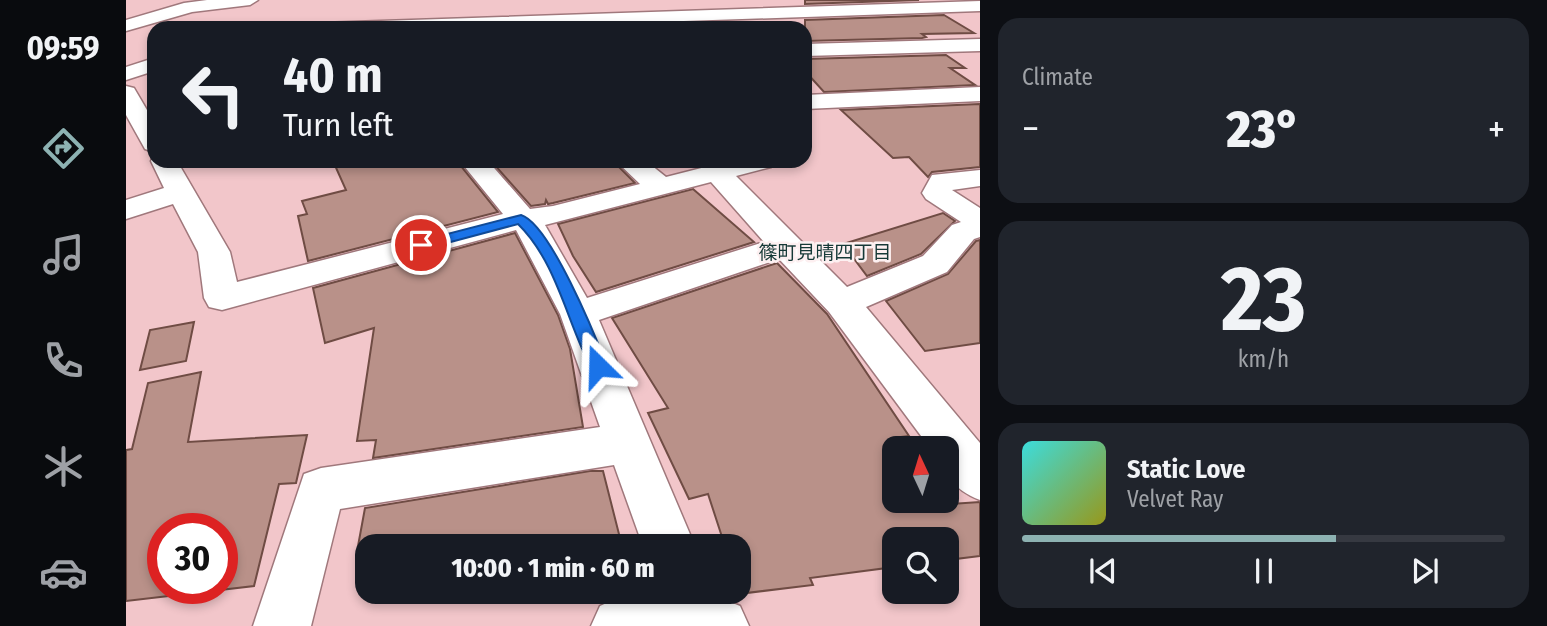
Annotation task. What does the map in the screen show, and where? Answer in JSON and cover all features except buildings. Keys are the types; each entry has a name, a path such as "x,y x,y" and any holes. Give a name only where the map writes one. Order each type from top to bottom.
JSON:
{"street":[{"path":"126,26 190,7 250,9 260,0"},
{"path":"590,0 600,21"},
{"path":"719,0 731,13"},
{"path":"627,21 731,13 980,6"},
{"path":"400,21 434,18 534,21"},
{"path":"812,50 980,45"},
{"path":"126,74 147,66"},
{"path":"126,93 144,130"},
{"path":"812,102 980,94"},
{"path":"168,168 214,252 222,298 521,219 553,215 736,168"},
{"path":"479,168 536,234 578,314 663,534"},
{"path":"638,168 661,187"},
{"path":"718,173 842,303 980,478"},
{"path":"842,303 935,264 963,232 980,224 936,192 942,181 980,177"},
{"path":"126,210 181,192"},
{"path":"578,314 785,246"},
{"path":"282,626 321,491 629,443"},
{"path":"620,626 701,613"}],"district":[{"name":"篠町見晴四丁目","path":"825,252"}],"route":[{"path":"421,245 521,219 536,234 578,314 598,366"}]}
